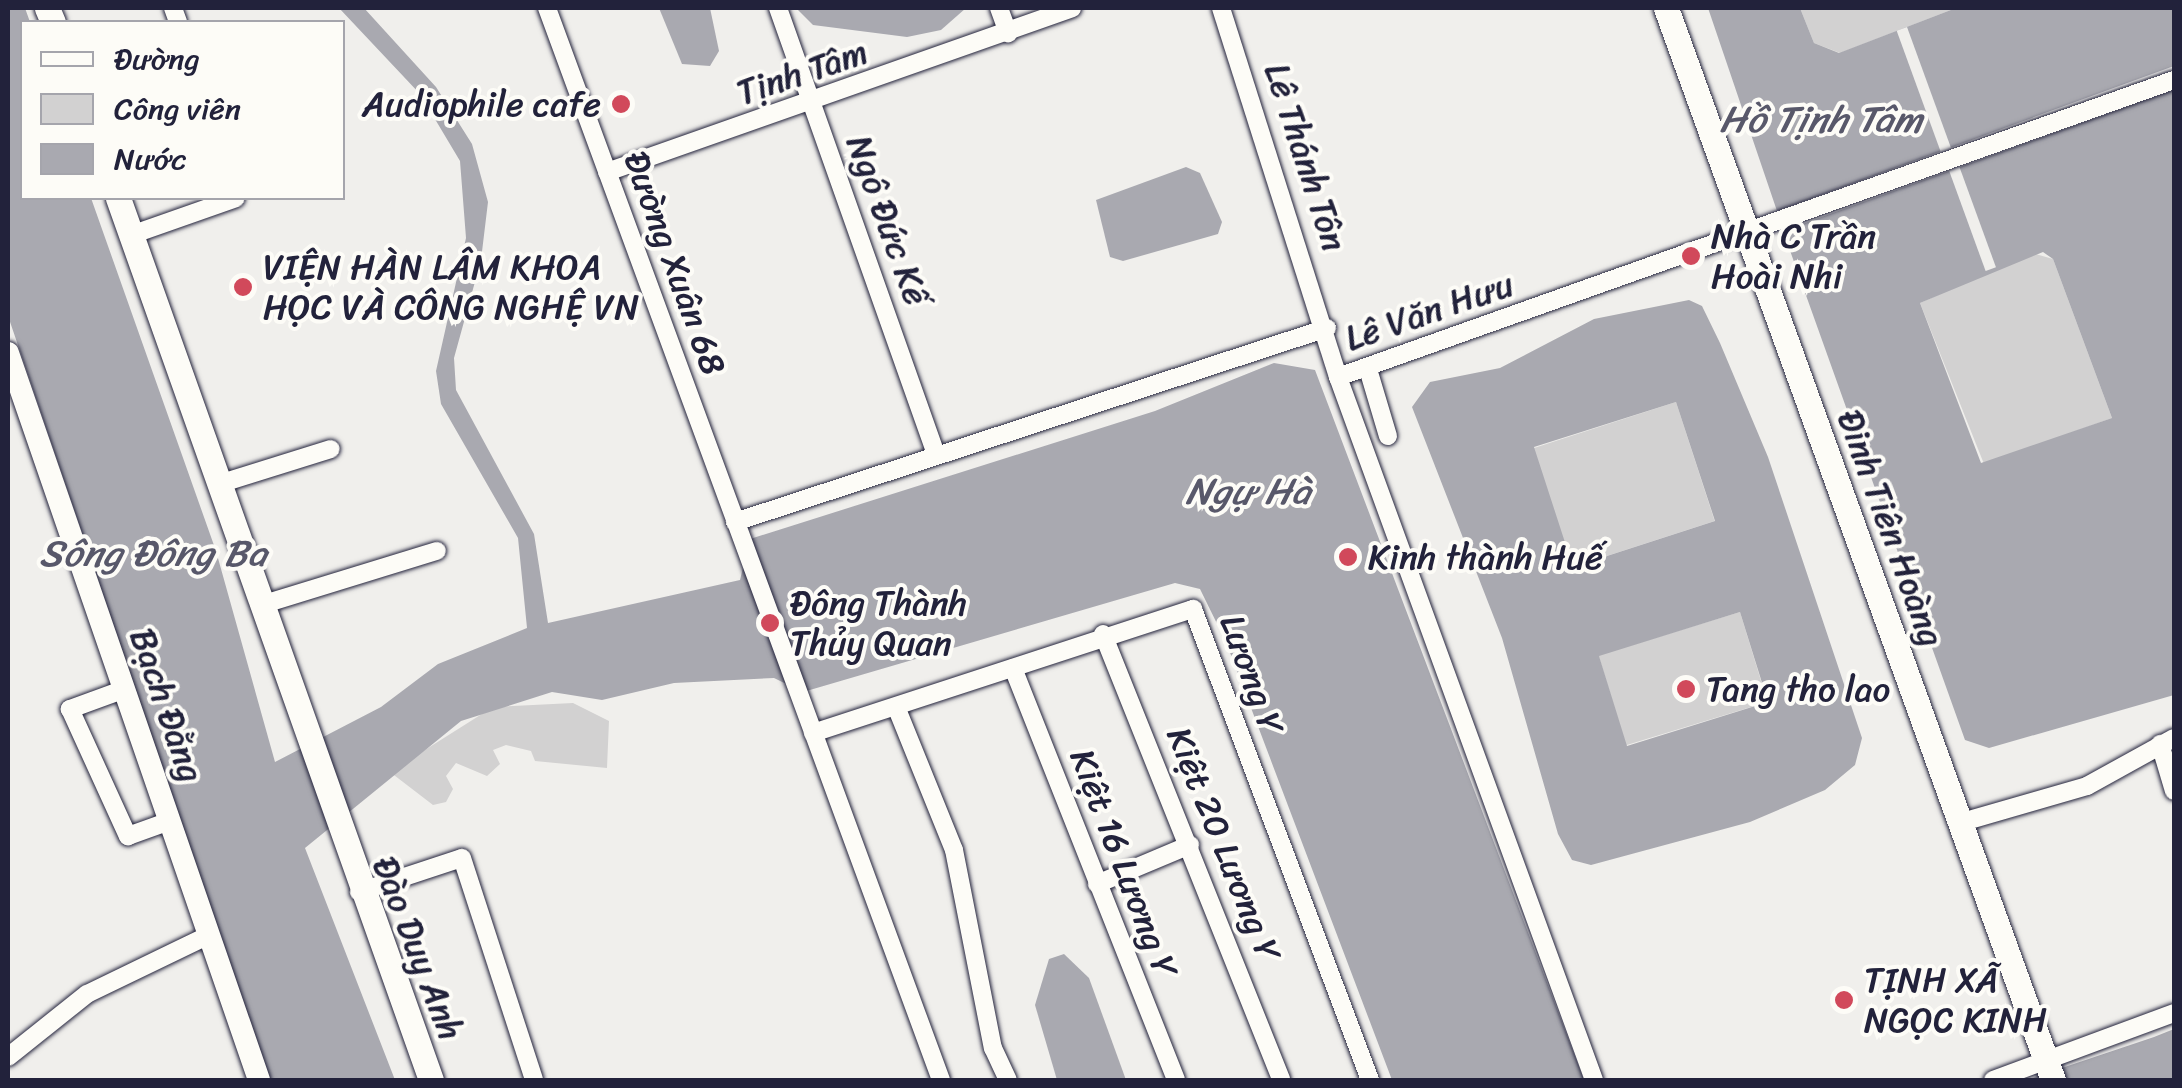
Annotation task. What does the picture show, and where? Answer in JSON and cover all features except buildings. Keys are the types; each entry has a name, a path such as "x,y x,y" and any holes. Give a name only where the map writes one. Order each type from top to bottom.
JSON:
{"main road":[{"name":"Đinh Tiên Hoàng","path":"1666,8 2049,1072"},
{"name":"Đào Duy Anh","path":"119,200 262,605 306,744 430,1080"}],"street":[{"name":"Đường Xuân 68","path":"547,8 812,733"},
{"name":"Ngô Đức Kế","path":"778,8 936,453"},
{"path":"999,8 1008,33"},
{"name":"Tịnh Tâm","path":"607,172 812,104 1072,8"},
{"name":"Lê Thánh Tôn","path":"1221,8 1327,328"},
{"name":"Lê Văn Hưu","path":"734,522 1327,328 1338,377 1368,369 2174,80"},
{"path":"132,235 230,200"},
{"name":"Bạch Đằng","path":"8,354 259,1080"},
{"path":"1368,369 1388,436"},
{"path":"1338,377 1594,1080"},
{"path":"219,484 332,449"},
{"path":"262,605 437,551"},
{"name":"Lương Y","path":"812,733 897,709 1103,634 1192,609 1370,1080"},
{"name":"Kiệt 20 Lương Y","path":"1103,634 1281,1080"},
{"name":"Kiệt 16 Lương Y","path":"1013,668 1176,1080"},
{"path":"124,688 70,709 128,836 170,821"},
{"path":"897,709 954,850 993,1048 1008,1080"},
{"path":"812,733 941,1080"},
{"path":"1960,822 2087,786 2167,741 2174,791"},
{"path":"1096,884 1190,844"},
{"path":"359,892 462,858 534,1080"},
{"path":"8,1057 87,994 209,935"},
{"path":"1993,1080 2049,1072 2174,1014"}],"green space":[{"path":"1800,8 1956,8 1840,53 1814,43"},
{"path":"2032,253 2053,259 2112,418 1984,464 1920,303"},
{"path":"1676,402 1715,521 1572,567 1533,448"},
{"path":"1740,612 1767,702 1626,745 1598,655"},
{"path":"573,703 609,721 607,768 535,761 531,751 506,745 493,750 500,764 487,776 456,763 446,776 453,789 446,802 433,805 390,772 493,707"}],"water":[{"name":"Ngự Hà","path":"8,8 25,8 29,20 20,20 20,200 92,200 216,551 275,762 381,707 438,664 527,628 518,538 441,404 436,371 466,238 460,161 420,94 339,8 364,8 436,87 472,144 488,202 481,260 454,358 456,390 534,534 548,623 740,580 750,539 1155,411 1274,363 1315,370 1584,1080 1392,1080 1226,642 1200,589 1175,583 803,692 774,678 674,683 602,700 552,692 461,721 305,848 395,1080 269,1080 8,316"},
{"path":"659,8 710,8 719,51 710,66 682,64"},
{"path":"796,8 966,8 941,30 907,37 813,25"},
{"name":"Hồ Tịnh Tâm","path":"1708,8 1800,8 1814,43 1839,53 1956,8 2174,8 2174,66 1777,211"},
{"path":"2173,90 2174,695 1989,748 1965,740 1783,231","holes":["2043,252 2053,259 2112,418 1981,463 1920,303"]},
{"path":"1186,167 1200,173 1222,222 1218,234 1123,261 1110,257 1096,200"},
{"path":"1689,300 1702,306 1768,457 1862,738 1855,765 1825,790 1750,822 1591,865 1572,860 1558,834 1502,638 1412,407 1430,382 1500,368 1594,319","holes":["1676,402 1715,521 1573,567 1534,447","1740,612 1768,702 1627,746 1599,656"]},
{"path":"1064,954 1089,978 1126,1080 1057,1080 1035,1005 1049,959"},
{"path":"2174,1029 2174,1080 2026,1080 2154,1037"}],"pier":[{"path":"1907,27 1952,152 1942,156 1897,31"},
{"path":"1958,163 1996,267 1986,271 1948,167"}],"place":[{"name":"Audiophile cafe","path":"621,104"},
{"name":"Nhà C Trần Hoài Nhi","path":"1691,256"},
{"name":"VIỆN HÀN LÂM KHOA HỌC VÀ CÔNG NGHỆ VN","path":"243,287"},
{"name":"Kinh thành Huế","path":"1348,557"},
{"name":"Đông Thành Thủy Quan","path":"770,623"},
{"name":"Tang tho lao","path":"1686,689"},
{"name":"TỊNH XÃ NGỌC KINH","path":"1844,1000"}],"water label":[{"name":"Sông Đông Ba","path":"153,554"}]}
